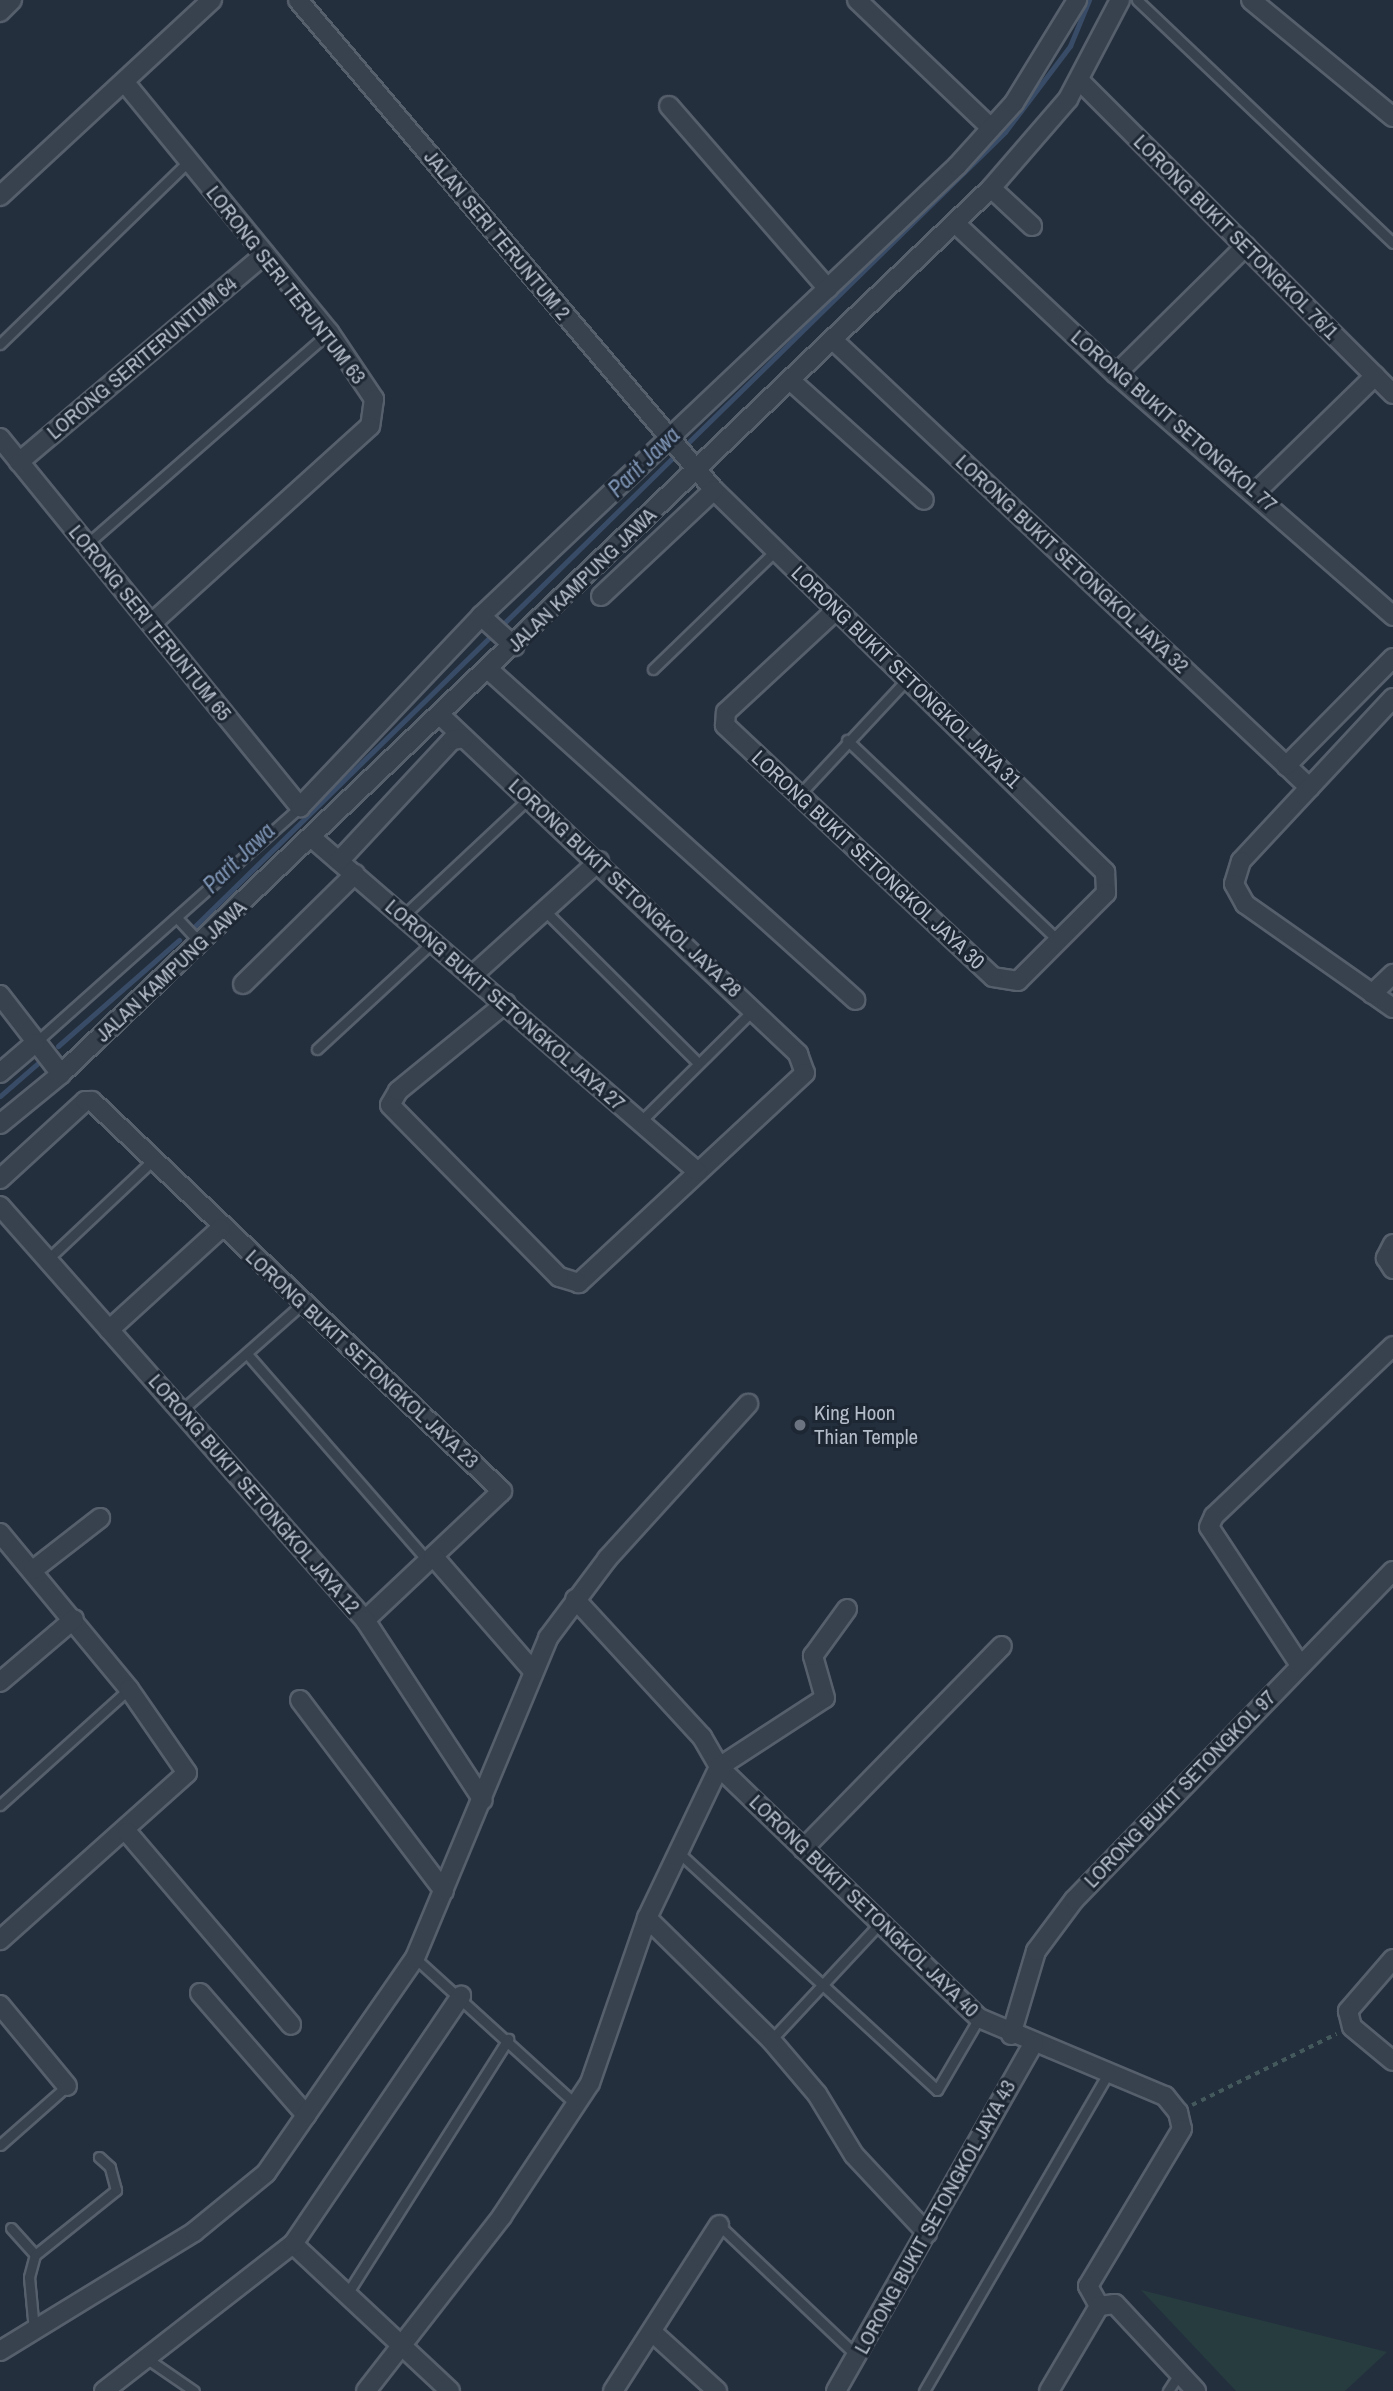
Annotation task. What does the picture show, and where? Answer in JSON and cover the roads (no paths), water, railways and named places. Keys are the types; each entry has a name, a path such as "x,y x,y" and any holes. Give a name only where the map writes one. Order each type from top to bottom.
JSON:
{"street":[{"path":"0,12 12,0"},
{"path":"0,196 126,83 212,0"},
{"name":"JALAN SERI TERUNTUM 2","path":"298,0 693,466"},
{"path":"857,0 991,128"},
{"name":"JALAN KAMPUNG JAWA","path":"300,807 481,616 673,445 991,128 1043,61 1077,0"},
{"name":"JALAN KAMPUNG JAWA","path":"0,1124 61,1074 312,838 489,670 508,641 693,466 791,381 956,224 991,188 1079,80 1120,0"},
{"path":"1251,0 1393,117"},
{"name":"LORONG BUKIT SETONGKOL 76/1","path":"1079,80 1393,394"},
{"name":"LORONG SERI TERUNTUM 63","path":"126,83 328,332 374,399 370,426 151,624"},
{"path":"669,106 828,289"},
{"path":"991,188 1032,226"},
{"name":"LORONG BUKIT SETONGKOL 77","path":"956,224 1116,374 1257,491 1393,616"},
{"path":"1116,374 1246,246"},
{"name":"LORONG SERITERUNTUM 64","path":"19,462 265,254"},
{"name":"LORONG BUKIT SETONGKOL JAYA 32","path":"833,340 1310,788"},
{"path":"1257,491 1375,376"},
{"path":"791,381 924,500"},
{"name":"LORONG SERI TERUNTUM 65","path":"0,438 300,807"},
{"name":"LORONG BUKIT SETONGKOL JAYA 31","path":"693,466 836,611 1098,864 1109,886"},
{"name":"JALAN KAMPUNG JAWA","path":"601,596 714,490"},
{"name":"LORONG BUKIT SETONGKOL JAYA 30","path":"836,611 724,718 800,794 997,980 1018,981 1109,886"},
{"path":"481,616 508,641"},
{"path":"1286,766 1393,658"},
{"path":"489,670 856,1000"},
{"path":"1393,698 1241,861 1234,884 1245,904 1393,1008"},
{"name":"LORONG BUKIT SETONGKOL JAYA 28","path":"441,716 599,861 806,1064 804,1073 698,1172"},
{"path":"340,861 452,740 464,738"},
{"name":"LORONG BUKIT SETONGKOL JAYA 27","path":"312,838 506,1003 698,1172"},
{"path":"473,975 542,908 599,861"},
{"path":"243,984 355,874"},
{"path":"1372,994 1393,974"},
{"path":"0,995 61,1074"},
{"path":"506,1003 398,1090 390,1105 559,1277 579,1283 698,1172"},
{"path":"0,1073 35,1043"},
{"name":"LORONG BUKIT SETONGKOL JAYA 23","path":"0,1180 85,1101 100,1108 151,1162 502,1491 365,1620"},
{"name":"LORONG BUKIT SETONGKOL JAYA 12","path":"0,1206 365,1620 483,1800"},
{"path":"109,1330 221,1228"},
{"path":"1300,1665 1209,1527 1214,1516 1393,1346"},
{"path":"0,2351 194,2232 254,2184 306,2115 415,1958 483,1800 533,1671 575,1599 748,1404"},
{"path":"33,1570 100,1518"},
{"path":"0,1940 127,1832 187,1773 129,1689 74,1619 33,1570 3,1543"},
{"path":"430,1558 533,1671"},
{"name":"LORONG BUKIT SETONGKOL 97","path":"1011,2035 1036,1951 1074,1900 1393,1570"},
{"name":"LORONG BUKIT SETONGKOL JAYA 40","path":"575,1599 702,1737 719,1767 979,2018 1011,2035 1165,2096 1178,2112 1182,2129 1088,2286 1099,2306"},
{"path":"366,2391 502,2216 573,2102 590,2083 647,1918 676,1849 719,1767 825,1698 813,1656 847,1609"},
{"path":"0,1682 74,1619"},
{"path":"803,1849 1002,1646"},
{"path":"300,1700 444,1891"},
{"path":"127,1832 291,2025"},
{"path":"647,1918 771,2040 868,2172 927,2233"},
{"path":"1393,1959 1350,2019 1393,2061"},
{"path":"200,1993 306,2115"},
{"path":"104,2391 293,2244 461,1996"},
{"path":"0,2005 66,2086"},
{"name":"LORONG BUKIT SETONGKOL JAYA 43","path":"836,2391 1034,2042"},
{"path":"613,2391 719,2225"},
{"path":"293,2244 450,2391"},
{"path":"1049,2391 1099,2306 1115,2304 1196,2391"},
{"path":"652,2332 717,2391"}],"lane":[{"path":"1137,0 1393,243"},
{"path":"0,344 190,162"},
{"path":"86,545 328,332"},
{"path":"653,669 775,551"},
{"path":"800,794 847,740 908,678"},
{"path":"847,740 1058,940"},
{"path":"402,917 530,797"},
{"path":"35,1043 178,919 300,807"},
{"path":"542,908 698,1063"},
{"path":"178,919 200,943"},
{"path":"317,1048 433,942"},
{"path":"640,1123 753,1010"},
{"path":"47,1260 151,1162"},
{"path":"181,1411 248,1355 302,1304"},
{"path":"248,1355 430,1558"},
{"path":"0,1805 129,1689"},
{"path":"676,1849 937,2090 979,2018"},
{"path":"771,2040 880,1923"},
{"path":"415,1958 461,1996 573,2102"},
{"path":"347,2294 508,2039"},
{"path":"924,2391 1110,2072"},
{"path":"0,2146 66,2086"},
{"path":"34,2330 29,2277 35,2255 116,2190 110,2167 99,2157"},
{"path":"719,2225 857,2356"},
{"path":"11,2228 35,2255"},
{"path":"146,2358 194,2391"},
{"path":"1168,2391 1179,2374"}],"waterway":[{"name":"Parit Jawa","path":"195,926 1005,132 1070,46 1089,0"},
{"name":"Parit Jawa","path":"58,1046 179,940"},
{"name":"Parit Jawa","path":"0,1096 37,1064"}],"place":[{"name":"King Hoon Thian Temple","path":"800,1425"}]}
